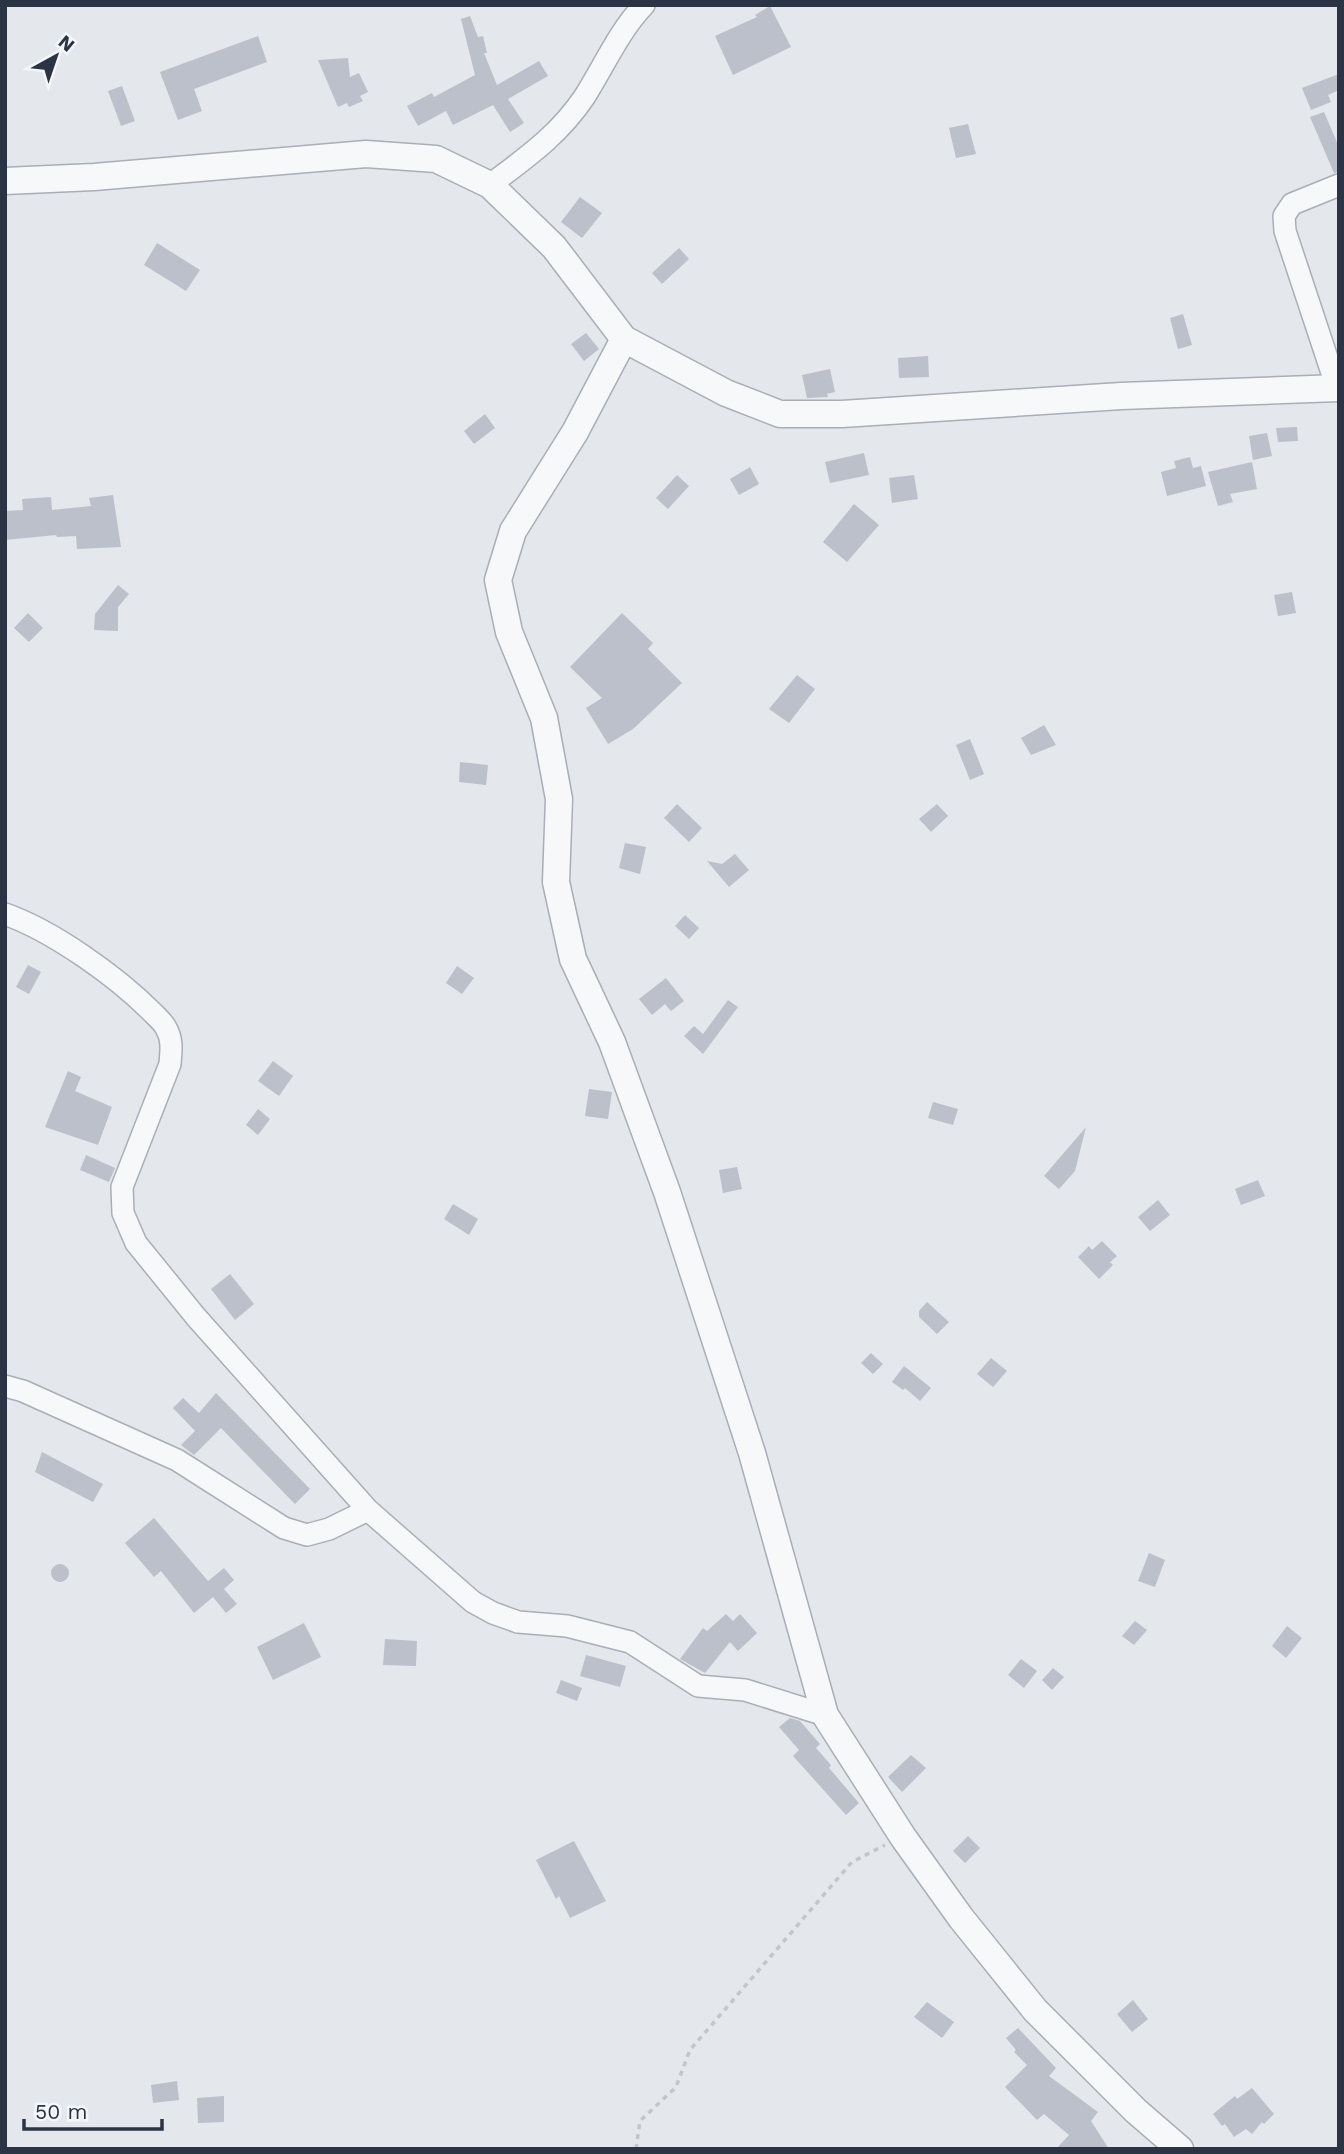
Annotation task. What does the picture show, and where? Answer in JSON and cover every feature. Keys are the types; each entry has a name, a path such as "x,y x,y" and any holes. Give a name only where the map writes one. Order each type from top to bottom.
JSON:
{"street":[{"path":"490,185 553,137 583,98 632,18 644,5"},
{"path":"5,181 94,177 366,154 436,159 490,185 554,247 624,339 726,393 780,414 842,414 1121,396 1338,388 1285,231 1284,216 1292,204 1339,185"},
{"path":"624,339 575,432 513,531 498,580 509,632 544,718 559,799 556,882 573,959 612,1042 667,1192 752,1453 825,1715 903,1837 961,1918 1035,2010 1136,2111 1180,2149"},
{"path":"5,914 18,918 70,948 130,990 166,1026 172,1043 170,1064 122,1187 123,1213 136,1242 196,1317 368,1510 472,1602 493,1614 518,1622 567,1626 630,1642 698,1686 745,1690 825,1715"},
{"path":"5,1385 177,1460 264,1518 284,1528 307,1535 329,1529 368,1510"}],"path":[{"path":"636,2149 640,2121 676,2087 690,2050 852,1862 903,1837"}],"building":[{"path":"770,6 791,47 733,75 715,36 757,17 755,15"},
{"path":"470,16 478,37 483,36 487,53 484,53 497,85 539,61 548,76 508,99 524,123 510,132 493,105 453,125 446,111 418,126 407,106 432,93 434,97 475,75 461,19"},
{"path":"258,36 267,62 194,89 202,111 178,120 160,72"},
{"path":"348,58 350,77 359,73 368,92 360,96 363,101 349,107 347,103 338,107 318,60"},
{"path":"1339,74 1339,90 1328,95 1331,102 1311,110 1302,88"},
{"path":"122,86 135,121 121,126 108,91"},
{"path":"1324,112 1339,147 1339,172 1334,173 1310,117"},
{"path":"968,124 976,154 956,158 949,128"},
{"path":"580,197 602,213 582,238 561,222"},
{"path":"157,243 200,270 186,291 144,265"},
{"path":"679,248 689,259 662,284 652,273"},
{"path":"1183,314 1192,345 1178,349 1170,318"},
{"path":"586,333 599,349 584,361 571,344"},
{"path":"928,356 929,377 899,378 898,358"},
{"path":"830,369 835,392 827,394 828,397 807,398 802,375"},
{"path":"485,414 495,428 474,444 464,431"},
{"path":"1297,427 1298,441 1278,442 1276,428"},
{"path":"1267,433 1272,456 1253,460 1249,436"},
{"path":"864,453 869,475 830,483 825,462"},
{"path":"1190,457 1193,468 1201,466 1206,486 1167,496 1161,472 1176,468 1174,461"},
{"path":"1252,462 1257,489 1230,494 1233,502 1218,506 1208,472"},
{"path":"750,467 759,484 739,495 730,479"},
{"path":"677,475 689,486 668,509 656,498"},
{"path":"914,475 918,499 892,503 889,478"},
{"path":"113,495 121,547 77,549 76,536 56,535 5,540 5,511 23,510 22,499 51,497 52,510 91,506 89,498"},
{"path":"854,504 879,525 847,562 823,542"},
{"path":"118,585 129,594 118,607 118,631 94,630 95,614"},
{"path":"1292,592 1296,613 1278,616 1274,595"},
{"path":"28,613 43,628 29,642 14,628"},
{"path":"622,613 653,643 648,649 682,683 633,729 608,744 586,708 602,698 570,667"},
{"path":"797,675 815,689 789,723 769,709"},
{"path":"1044,725 1056,745 1031,755 1021,738"},
{"path":"970,739 984,774 970,780 956,745"},
{"path":"460,762 488,765 486,785 459,782"},
{"path":"677,804 702,828 689,842 664,818"},
{"path":"937,804 948,816 931,832 919,819"},
{"path":"625,843 646,847 640,874 619,868"},
{"path":"735,854 749,870 729,887 707,861 722,864"},
{"path":"685,915 699,928 689,939 675,926"},
{"path":"28,965 41,972 29,994 16,987"},
{"path":"457,966 474,978 462,994 446,983"},
{"path":"666,978 684,1001 671,1011 665,1004 652,1015 639,999"},
{"path":"728,1000 738,1007 703,1054 684,1036 694,1026 703,1034"},
{"path":"273,1061 293,1076 279,1096 258,1081"},
{"path":"68,1071 81,1077 75,1091 112,1107 98,1145 45,1127"},
{"path":"589,1089 612,1092 608,1119 585,1116"},
{"path":"933,1102 958,1109 953,1125 928,1118"},
{"path":"258,1109 270,1119 258,1135 246,1125"},
{"path":"1086,1127 1075,1171 1059,1189 1044,1176"},
{"path":"86,1155 115,1168 109,1182 80,1170"},
{"path":"737,1167 742,1189 723,1193 719,1170"},
{"path":"1258,1180 1265,1196 1241,1205 1235,1189"},
{"path":"1158,1200 1170,1215 1150,1231 1138,1217"},
{"path":"453,1204 478,1219 469,1235 444,1219"},
{"path":"1102,1241 1117,1256 1110,1262 1113,1265 1099,1279 1078,1257 1089,1246 1092,1250"},
{"path":"230,1274 254,1304 235,1320 211,1289"},
{"path":"927,1302 949,1322 937,1334 919,1317 919,1311"},
{"path":"871,1353 883,1364 873,1374 861,1363"},
{"path":"991,1358 1007,1371 993,1387 977,1374"},
{"path":"904,1366 931,1388 920,1401 905,1388 903,1390 892,1382"},
{"path":"216,1393 310,1489 295,1504 221,1428 194,1455 181,1445 195,1431 173,1408 183,1398 199,1413"},
{"path":"42,1452 103,1484 93,1502 35,1472"},
{"path":"154,1518 208,1581 224,1568 234,1580 224,1589 237,1604 226,1613 213,1597 194,1613 161,1571 154,1577 125,1543"},
{"path":"1149,1553 1165,1560 1155,1587 1138,1581"},
{"path":"60,1564 66,1567 69,1573 66,1579 60,1582 54,1579 51,1573 54,1567"},
{"path":"726,1614 733,1621 740,1614 757,1633 738,1651 730,1642 705,1673 680,1659 703,1628 707,1631"},
{"path":"1135,1621 1147,1630 1134,1645 1122,1636"},
{"path":"304,1623 321,1657 273,1680 257,1647"},
{"path":"1287,1626 1302,1638 1286,1658 1272,1646"},
{"path":"385,1639 417,1641 416,1666 383,1665"},
{"path":"586,1655 626,1666 620,1687 580,1676"},
{"path":"1021,1659 1037,1671 1024,1688 1008,1675"},
{"path":"1053,1668 1064,1677 1052,1690 1042,1680"},
{"path":"561,1680 582,1688 577,1701 556,1693"},
{"path":"790,1718 800,1721 820,1744 816,1748 831,1765 829,1768 859,1803 846,1815 793,1756 799,1750 779,1727"},
{"path":"911,1755 926,1768 902,1792 888,1777"},
{"path":"968,1836 980,1848 965,1863 953,1851"},
{"path":"574,1841 606,1901 570,1918 559,1896 556,1899 536,1860"},
{"path":"1133,2000 1148,2019 1132,2032 1117,2014"},
{"path":"927,2002 954,2022 942,2038 914,2017"},
{"path":"1018,2028 1056,2068 1049,2076 1098,2112 1091,2121 1109,2149 1056,2149 1069,2135 1044,2114 1037,2120 1005,2087 1027,2065 1014,2052 1016,2050 1006,2038"},
{"path":"177,2081 179,2100 153,2103 151,2085"},
{"path":"1252,2088 1274,2114 1264,2124 1262,2122 1252,2134 1246,2129 1234,2137 1225,2124 1222,2126 1213,2114 1235,2096 1237,2099"},
{"path":"224,2096 224,2122 198,2123 197,2098"}]}
